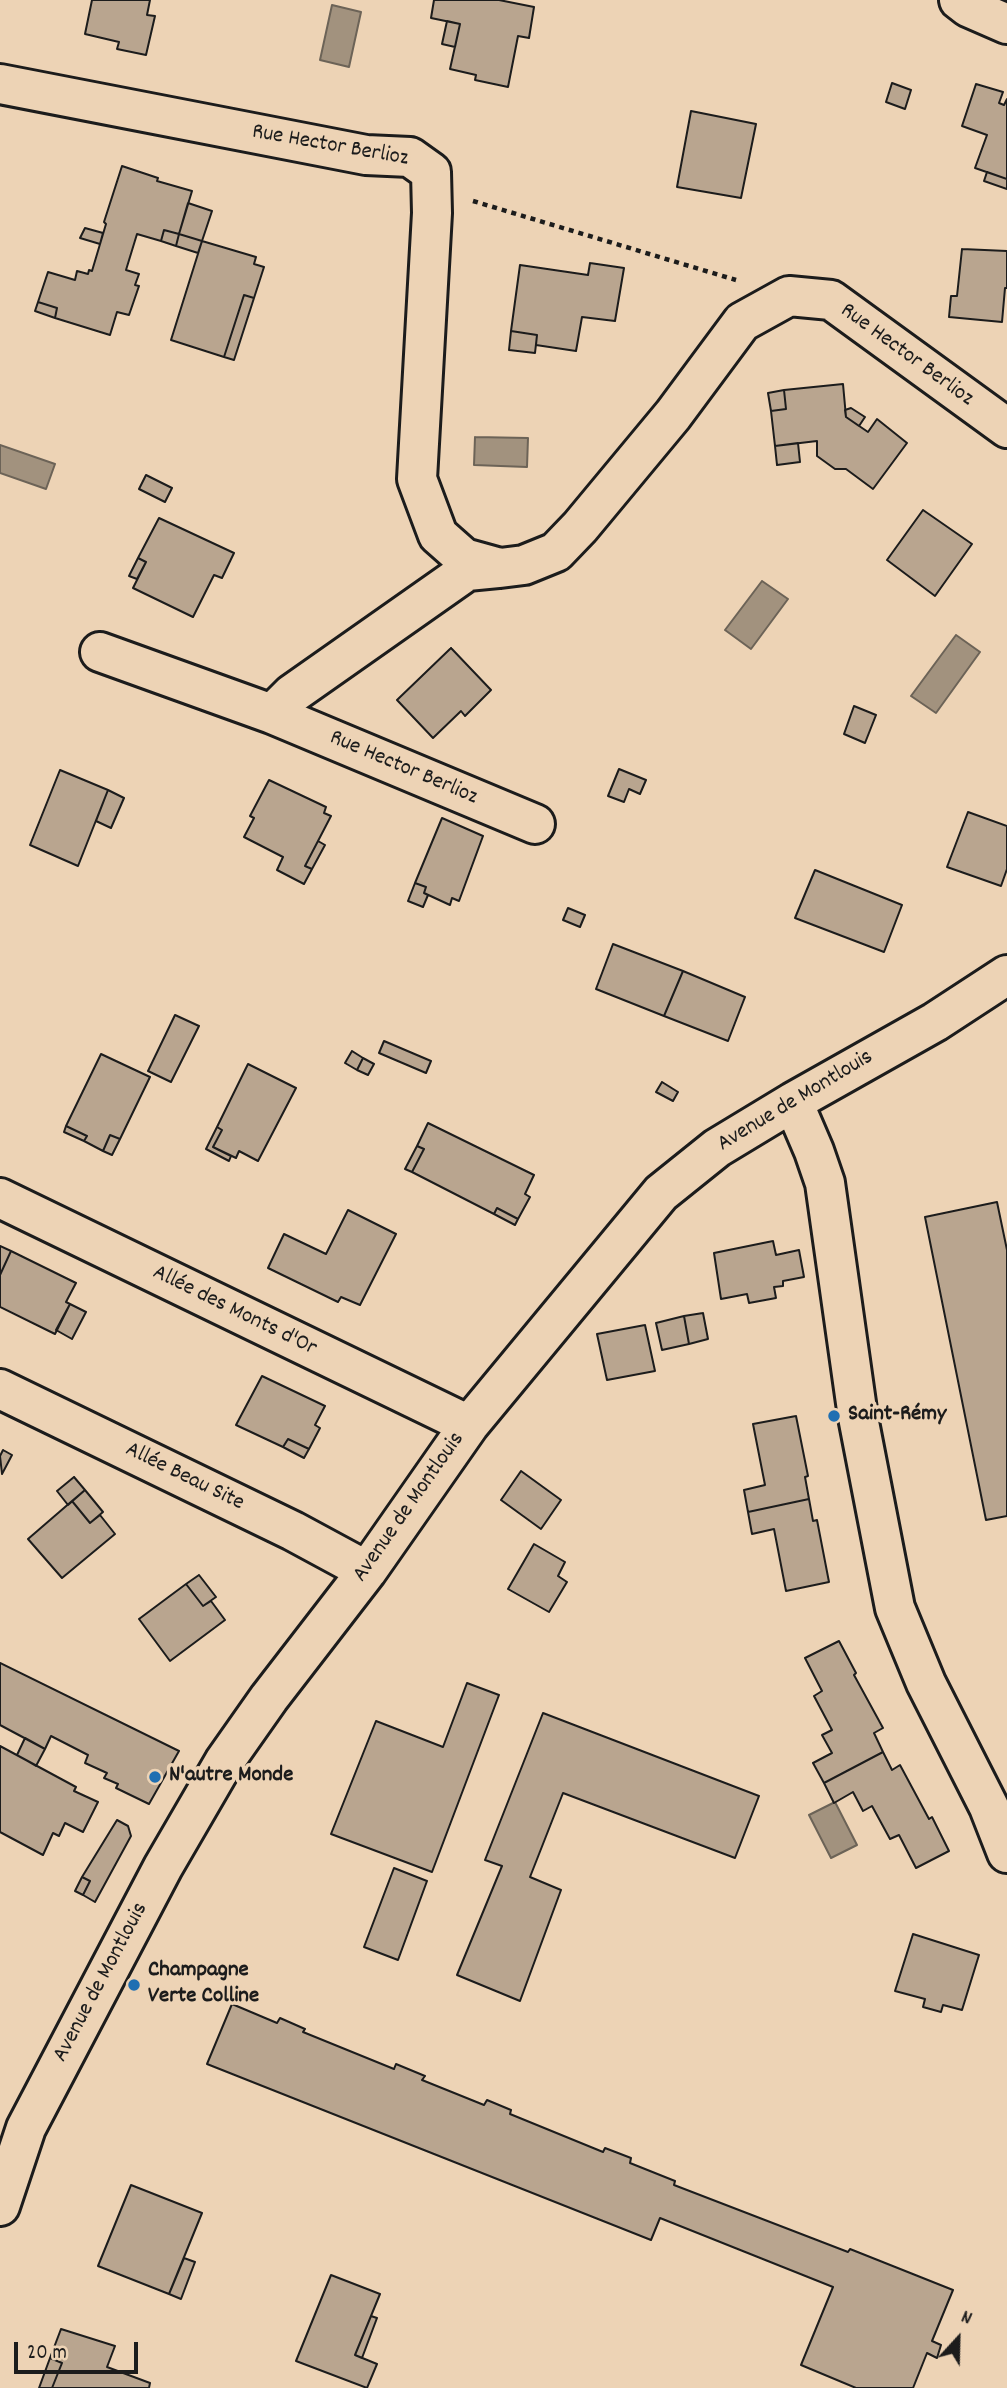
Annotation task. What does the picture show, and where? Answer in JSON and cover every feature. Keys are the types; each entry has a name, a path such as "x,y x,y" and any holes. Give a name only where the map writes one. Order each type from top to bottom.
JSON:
{"street":[{"path":"960,0 968,7 1007,24"},
{"name":"Rue Hector Berlioz","path":"0,84 366,155 410,157 432,172 417,479 438,536 464,558 500,568"},
{"name":"Rue Hector Berlioz","path":"272,714 292,694 467,571 524,565 556,552 673,415 742,322 789,296 831,300 1007,428"},
{"name":"Rue Hector Berlioz","path":"100,652 272,714 535,824"},
{"name":"Avenue de Montlouis","path":"0,2206 13,2123 224,1762 269,1698 367,1571 468,1425 661,1193 717,1148 934,1023 1007,975"},
{"path":"793,1102 825,1184 858,1417 895,1608 926,1683 989,1807 1007,1853"},
{"name":"Allée des Monts d'Or","path":"0,1198 468,1425"},
{"name":"Allée Beau Site","path":"0,1389 293,1531 367,1571"}],"path":[{"path":"431,189 789,296"}],"shaded area":[{"path":"332,5 361,12 349,67 320,60"},
{"path":"475,437 528,438 527,467 474,465"},
{"path":"0,445 55,464 46,489 0,473"},
{"path":"762,581 788,599 751,649 725,630"},
{"path":"956,635 980,652 936,713 911,696"},
{"path":"835,1802 857,1845 831,1858 809,1815"}],"building":[{"path":"92,0 150,0 147,15 155,16 146,55 117,49 119,42 85,34"},
{"path":"434,0 499,0 534,7 529,38 518,36 508,87 475,80 476,75 450,69 460,24 431,18"},
{"path":"447,21 460,24 455,47 442,44"},
{"path":"892,83 911,90 905,109 886,102"},
{"path":"976,84 1003,92 999,103 1004,105 1007,99 1007,179 975,168 987,135 962,126"},
{"path":"691,111 756,124 741,198 677,187"},
{"path":"122,166 158,178 157,181 192,191 179,234 164,230 161,241 137,234 126,270 139,274 135,285 139,286 129,315 117,312 110,335 55,318 57,308 38,302 48,272 75,280 77,271 88,274 89,270 92,271"},
{"path":"987,172 1007,179 1007,189 984,181"},
{"path":"188,203 212,211 202,241 179,234"},
{"path":"85,228 103,233 100,244 80,238"},
{"path":"164,230 179,234 176,246 161,241"},
{"path":"179,234 202,241 198,253 176,246"},
{"path":"202,241 256,257 254,264 264,267 254,298 244,295 224,357 171,340"},
{"path":"962,249 1007,251 1007,288 1002,322 949,317 951,296 957,296"},
{"path":"590,263 624,268 615,321 582,317 576,351 536,345 537,335 511,331 520,265 588,275"},
{"path":"244,295 254,298 234,360 224,357"},
{"path":"38,302 57,308 55,318 35,311"},
{"path":"511,331 537,335 535,353 509,350"},
{"path":"843,384 846,417 868,432 877,419 907,443 873,489 846,469 835,469 817,456 817,441 775,446 771,411 786,409 784,390"},
{"path":"784,390 786,409 771,411 768,393"},
{"path":"851,408 865,417 859,426 846,417 845,410"},
{"path":"798,443 800,462 777,465 775,446"},
{"path":"146,475 172,488 165,502 139,489"},
{"path":"923,510 972,544 935,596 887,560"},
{"path":"159,518 234,553 222,578 214,575 193,617 133,588 146,562 138,558"},
{"path":"138,558 146,562 137,579 129,576"},
{"path":"451,648 491,690 465,716 461,711 433,738 397,700"},
{"path":"854,706 876,715 865,743 844,734"},
{"path":"619,769 646,780 640,794 629,789 624,802 608,796"},
{"path":"60,770 108,790 78,866 30,845"},
{"path":"269,780 326,807 324,813 331,816 305,866 312,869 304,884 277,870 283,857 244,837 254,818 250,816"},
{"path":"108,790 124,798 111,828 96,821"},
{"path":"968,812 1007,826 1007,869 1001,886 947,867"},
{"path":"442,818 483,836 459,901 452,898 450,905 424,893 426,887 415,883"},
{"path":"318,841 325,845 312,869 305,866"},
{"path":"815,870 902,905 884,952 795,918"},
{"path":"415,883 426,887 424,893 428,895 423,907 408,901"},
{"path":"568,908 585,915 580,927 563,920"},
{"path":"613,944 683,971 664,1016 596,989"},
{"path":"683,971 745,997 728,1041 664,1016"},
{"path":"175,1015 199,1026 171,1082 148,1071"},
{"path":"384,1041 431,1061 426,1073 379,1053"},
{"path":"352,1051 363,1058 357,1070 345,1063"},
{"path":"101,1054 150,1077 120,1139 110,1135 103,1151 84,1141 87,1136 66,1126"},
{"path":"363,1058 374,1064 368,1075 357,1070"},
{"path":"248,1064 296,1088 258,1161 239,1151 236,1158 213,1147 222,1130 217,1127"},
{"path":"662,1082 678,1092 673,1101 656,1092"},
{"path":"428,1123 534,1175 525,1194 530,1197 518,1219 497,1208 494,1214 412,1172 424,1149 417,1146"},
{"path":"66,1126 87,1136 84,1141 64,1132"},
{"path":"217,1127 222,1130 213,1147 231,1156 229,1161 206,1149"},
{"path":"110,1135 120,1139 112,1155 103,1151"},
{"path":"417,1146 424,1149 412,1172 405,1169"},
{"path":"997,1202 1007,1250 1007,1516 986,1520 925,1217"},
{"path":"497,1208 518,1219 515,1225 494,1214"},
{"path":"348,1210 396,1234 360,1305 341,1297 338,1302 268,1268 284,1234 326,1254"},
{"path":"773,1241 776,1255 799,1250 804,1277 783,1281 783,1286 774,1287 776,1298 749,1303 747,1294 721,1299 714,1253"},
{"path":"0,1246 11,1251 0,1275"},
{"path":"11,1251 76,1283 66,1302 70,1304 55,1334 0,1307 0,1275"},
{"path":"70,1304 86,1312 72,1339 56,1330"},
{"path":"703,1313 708,1339 689,1344 684,1316"},
{"path":"684,1316 689,1344 662,1350 656,1323"},
{"path":"645,1325 655,1371 607,1380 597,1334"},
{"path":"262,1376 325,1406 315,1425 320,1428 309,1449 288,1439 283,1447 236,1425"},
{"path":"796,1416 808,1476 805,1477 809,1499 748,1512 744,1490 765,1485 753,1424"},
{"path":"288,1439 309,1449 304,1458 283,1447"},
{"path":"3,1450 12,1455 2,1474 0,1456"},
{"path":"521,1471 561,1500 541,1529 501,1500"},
{"path":"74,1477 85,1490 68,1505 57,1491"},
{"path":"85,1490 103,1512 90,1523 72,1501"},
{"path":"809,1499 813,1521 817,1520 829,1582 786,1591 774,1529 752,1534 748,1512"},
{"path":"72,1501 90,1523 100,1515 115,1534 62,1578 28,1539"},
{"path":"534,1544 565,1562 558,1576 567,1582 549,1612 508,1589"},
{"path":"199,1575 216,1597 203,1606 186,1584"},
{"path":"186,1584 203,1606 211,1601 225,1620 170,1661 139,1619"},
{"path":"839,1641 883,1728 874,1733 883,1752 824,1783 813,1763 832,1753 822,1735 832,1730 814,1696 822,1691 805,1658"},
{"path":"0,1663 179,1751 149,1804 116,1788 118,1784 104,1778 107,1773 85,1763 88,1755 51,1736 45,1749 0,1725"},
{"path":"467,1683 499,1695 432,1872 331,1834 376,1721 443,1747"},
{"path":"543,1713 759,1796 735,1858 563,1793 530,1877 561,1890 520,2001 457,1975 502,1866 485,1860"},
{"path":"25,1738 45,1749 36,1766 17,1755"},
{"path":"0,1746 76,1787 74,1791 98,1802 83,1832 65,1823 59,1836 53,1833 43,1855 0,1832"},
{"path":"883,1752 892,1770 900,1765 949,1851 916,1868 899,1835 890,1839 872,1806 863,1811 853,1792 834,1803 824,1783"},
{"path":"117,1820 128,1826 131,1836 95,1902 83,1895 90,1881 82,1877"},
{"path":"394,1868 427,1881 398,1960 364,1947"},
{"path":"82,1877 90,1881 83,1895 75,1891"},
{"path":"913,1934 979,1955 962,2010 943,2005 941,2012 923,2007 925,1999 895,1991"},
{"path":"232,2004 277,2023 280,2018 305,2029 303,2032 394,2069 396,2064 425,2076 422,2080 484,2105 487,2100 511,2110 510,2114 603,2152 605,2148 631,2158 630,2163 675,2181 674,2185 953,2290 932,2341 941,2345 937,2358 927,2353 913,2388 856,2388 801,2365 833,2287 660,2218 651,2240 207,2064"},
{"path":"131,2185 202,2213 169,2294 98,2266"},
{"path":"184,2258 195,2262 181,2299 169,2294"},
{"path":"331,2275 380,2294 355,2355 377,2364 367,2388 296,2361"},
{"path":"371,2316 377,2318 362,2358 355,2355"},
{"path":"61,2329 115,2346 107,2367 150,2383 149,2388 52,2388 62,2363 50,2358"},
{"path":"50,2358 62,2363 52,2388 39,2388"}],"place":[{"name":"Saint-Rémy","path":"834,1416"},
{"name":"N'autre Monde","path":"155,1777"},
{"name":"Champagne Verte Colline","path":"134,1985"}]}
